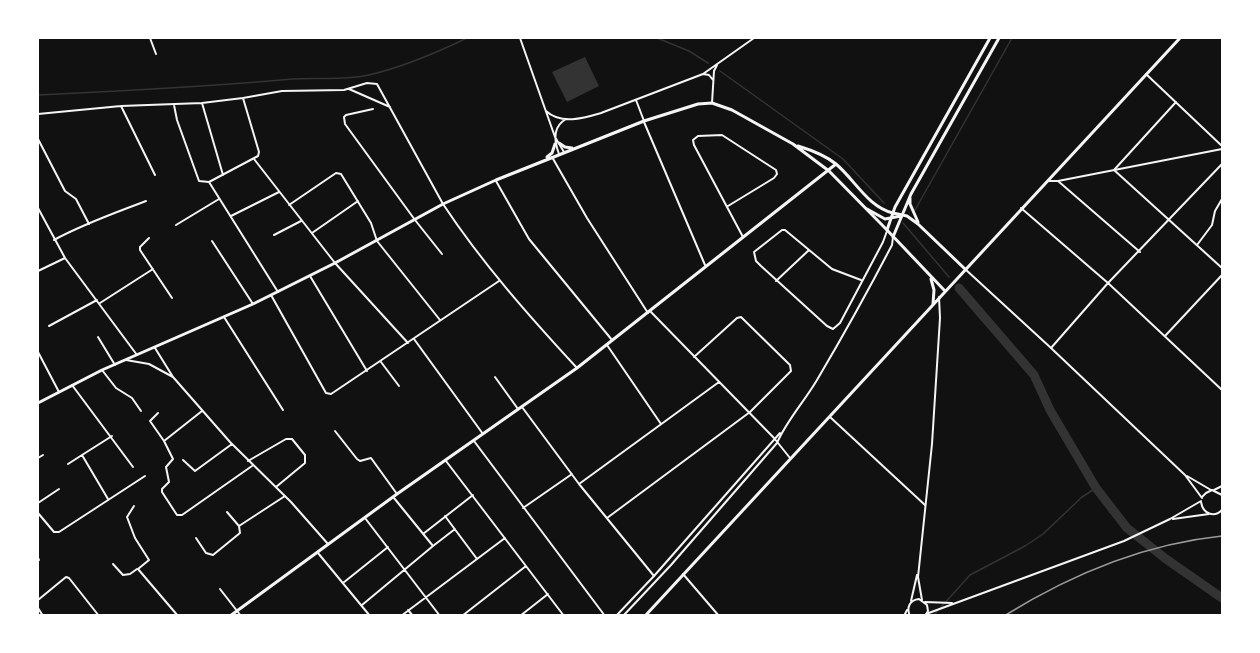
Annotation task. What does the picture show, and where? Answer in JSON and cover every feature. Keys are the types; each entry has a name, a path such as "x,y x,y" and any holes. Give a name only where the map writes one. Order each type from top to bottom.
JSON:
{"main road":[{"path":"887,230 892,213 990,38"},
{"path":"893,237 911,194 999,38"},
{"path":"645,615 1180,38"},
{"path":"38,403 102,370 254,304 336,263 442,204 542,160 686,107 712,103 743,114 793,144 829,171 945,291"},
{"path":"542,160 552,153 557,144 569,148 579,147"},
{"path":"793,144 818,153 836,164 877,206 910,218 965,269"},
{"path":"230,615 577,368 836,164"},
{"path":"911,194 910,204 918,224"},
{"path":"867,209 878,217 891,219 902,215"},
{"path":"930,277 934,290 933,304"}],"street":[{"path":"150,38 156,54"},
{"path":"520,38 555,136 559,154"},
{"path":"546,111 554,117 584,117 636,100 703,74 754,38"},
{"path":"712,103 714,71 718,64"},
{"path":"703,74 709,75 714,80"},
{"path":"1146,74 1222,148"},
{"path":"38,114 122,106 202,103 282,91 349,89 367,83 377,84 442,204 499,281 577,368"},
{"path":"349,89 390,107"},
{"path":"174,105 177,120 200,181 208,182 254,159 259,152 243,98"},
{"path":"636,100 706,268"},
{"path":"1114,170 1176,102"},
{"path":"202,103 223,175"},
{"path":"122,106 154,175"},
{"path":"373,109 346,115 344,120 442,254"},
{"path":"555,136 560,123 568,118"},
{"path":"728,206 774,178 777,174 776,170 722,135 698,136 693,140 693,145 744,238"},
{"path":"38,139 65,191 76,199 89,224"},
{"path":"557,144 564,152"},
{"path":"1048,181 1058,181 1222,148"},
{"path":"552,157 587,218 649,312 750,412 790,458"},
{"path":"254,159 301,221 408,344"},
{"path":"1051,348 1108,284 1222,164"},
{"path":"1114,170 1222,268"},
{"path":"289,205 339,172 375,230 377,241 440,321"},
{"path":"496,180 529,238 612,340"},
{"path":"1058,181 1140,252"},
{"path":"208,182 278,292"},
{"path":"231,216 279,192"},
{"path":"176,225 219,199"},
{"path":"1197,245 1212,225 1215,211 1222,199"},
{"path":"54,240 146,201"},
{"path":"312,233 358,201"},
{"path":"38,208 65,258 137,356"},
{"path":"1021,208 1108,284 1222,390"},
{"path":"274,235 301,221"},
{"path":"861,279 832,268 790,232 783,229 755,251 754,255 756,261 776,281 833,329 840,323 861,279 883,242 887,230"},
{"path":"623,615 677,558 777,443 782,431 815,383 892,245 893,237"},
{"path":"149,238 140,250 172,298"},
{"path":"212,241 254,304"},
{"path":"776,281 809,250"},
{"path":"38,271 65,258"},
{"path":"49,326 98,302 154,268"},
{"path":"965,269 1185,475 1201,499 1204,511 1222,517"},
{"path":"1165,336 1222,275"},
{"path":"310,276 368,372"},
{"path":"271,295 326,393 331,394 368,372 499,281"},
{"path":"926,615 928,608 918,585 918,569 932,444 940,318 939,297"},
{"path":"224,317 283,410"},
{"path":"607,518 750,412 791,369 790,365 744,318 737,318 694,357"},
{"path":"98,337 115,365"},
{"path":"414,339 483,434"},
{"path":"607,345 661,424"},
{"path":"155,348 173,377 202,411 328,544"},
{"path":"38,352 59,392"},
{"path":"126,360 149,364 173,377"},
{"path":"381,362 399,386"},
{"path":"102,370 116,388 132,398 141,411"},
{"path":"495,377 654,576"},
{"path":"579,484 719,382"},
{"path":"72,385 133,467"},
{"path":"164,441 202,411"},
{"path":"158,413 150,421 173,459 166,467 169,482 162,492 177,515 182,515 252,466"},
{"path":"829,416 925,505"},
{"path":"335,431 357,459 360,461 371,458 395,496 433,546"},
{"path":"616,615 654,576 782,431"},
{"path":"68,464 112,436"},
{"path":"248,461 286,439 292,439 305,455 304,463 276,487"},
{"path":"474,441 605,615"},
{"path":"183,460 195,471 232,444"},
{"path":"38,458 43,455"},
{"path":"82,455 108,499"},
{"path":"446,460 564,615"},
{"path":"523,508 572,474"},
{"path":"1185,475 1222,495"},
{"path":"38,513 54,532 59,532 145,476"},
{"path":"926,615 1124,541 1170,519 1201,499 1206,493 1222,486"},
{"path":"38,502 59,489"},
{"path":"423,534 473,495"},
{"path":"239,526 285,496"},
{"path":"113,564 123,575 130,574 149,560 138,543 127,517 134,506"},
{"path":"1170,519 1213,514 1222,510"},
{"path":"196,538 206,553 213,555 240,533 239,526 227,512"},
{"path":"445,516 477,559"},
{"path":"365,518 440,615"},
{"path":"362,605 455,529"},
{"path":"401,615 506,538"},
{"path":"342,583 388,547"},
{"path":"317,552 370,615"},
{"path":"462,615 526,566"},
{"path":"138,569 178,615"},
{"path":"904,615 910,603 918,569"},
{"path":"683,574 719,615"},
{"path":"38,600 66,577 99,615"},
{"path":"220,589 241,615"},
{"path":"520,615 548,594"},
{"path":"910,603 916,599 943,604 961,601"},
{"path":"908,607 910,615"},
{"path":"38,608 43,615"},
{"path":"408,610 413,615"}],"shaded area":[{"path":"585,57 599,86 567,102 552,72"}],"waterway":[{"path":"38,95 359,77 407,64 467,38"},
{"path":"657,38 689,51 708,63"},
{"path":"915,210 1012,38"},
{"path":"720,71 843,159 884,203"},
{"path":"903,223 949,277"},
{"path":"959,288 1034,375 1050,410 1096,488 1127,528 1166,559 1222,598"},
{"path":"933,616 970,575 1043,534 1082,497 1096,488"}],"railway":[{"path":"1004,616 1055,587 1136,554 1164,546 1222,536"}]}
